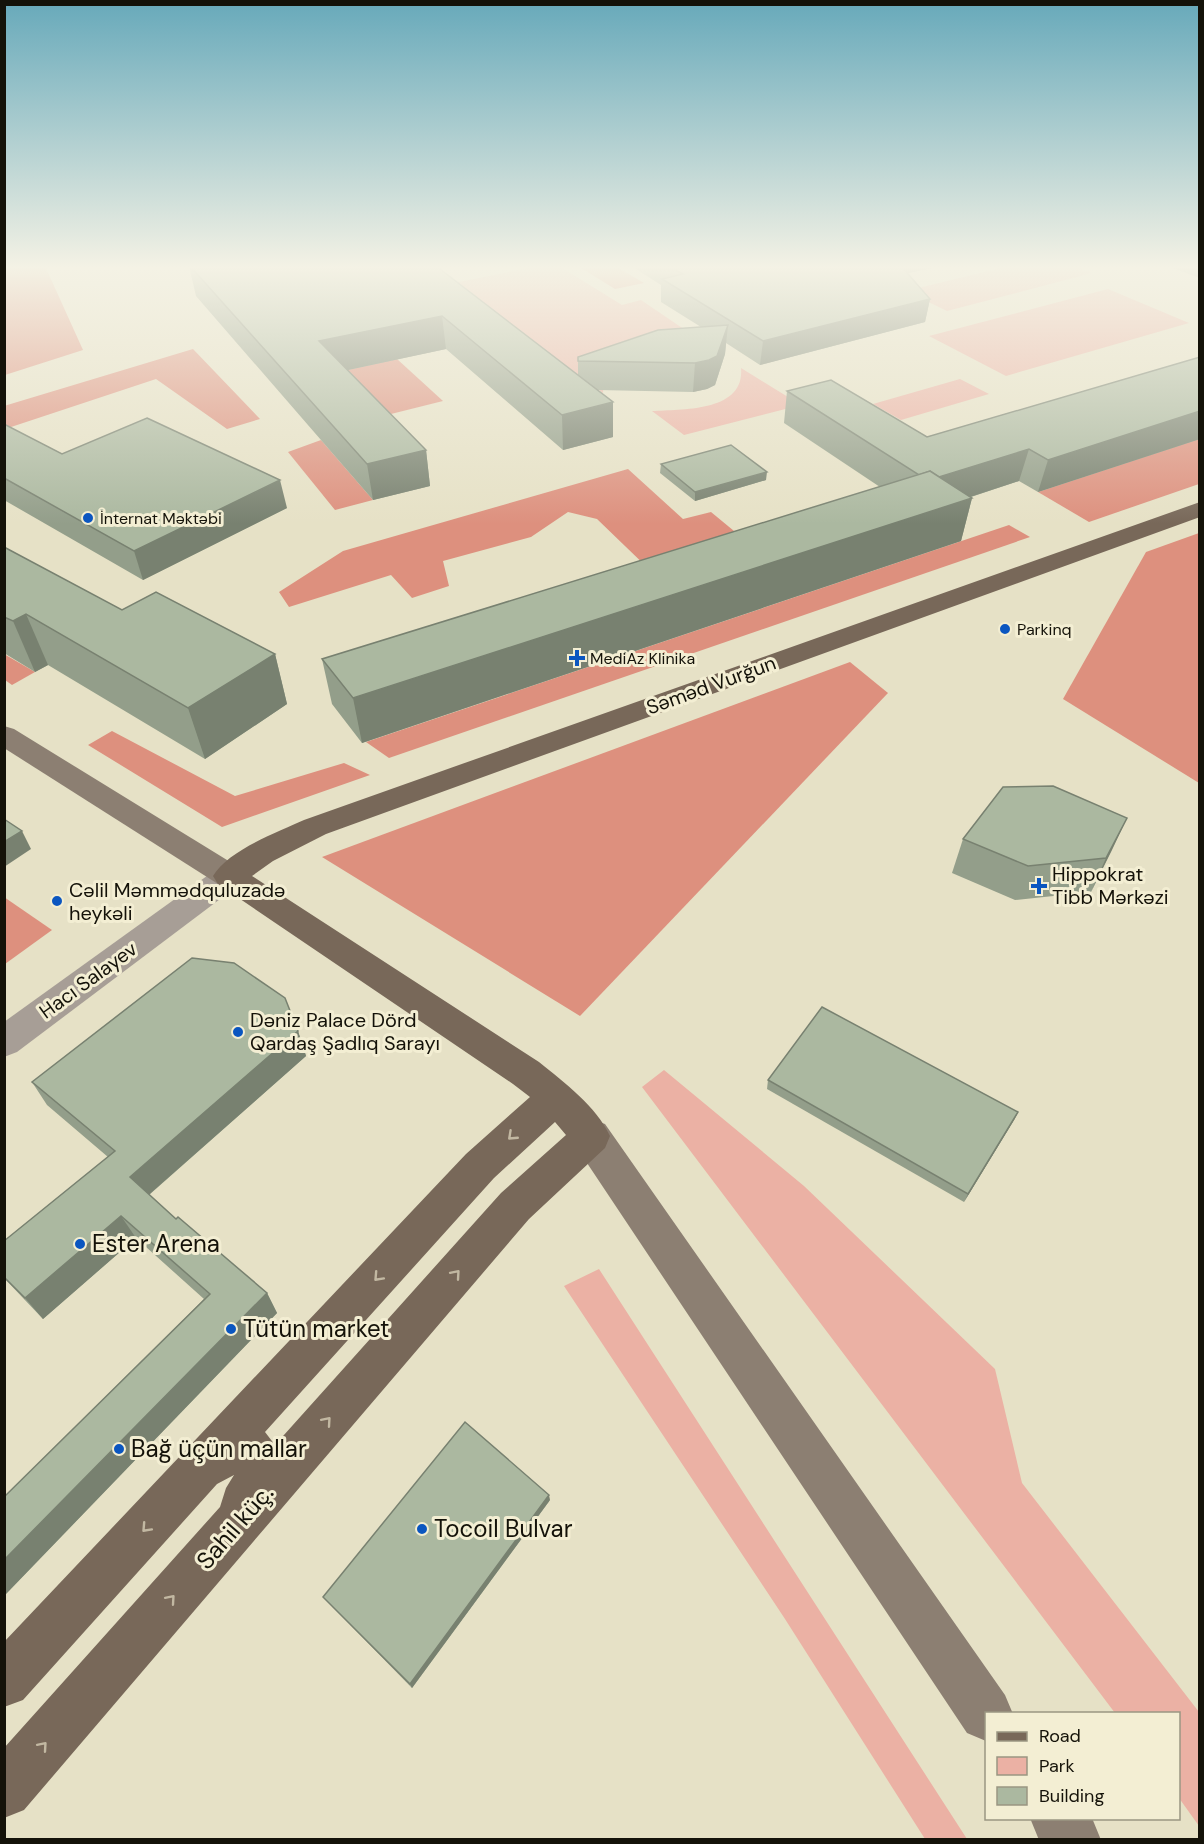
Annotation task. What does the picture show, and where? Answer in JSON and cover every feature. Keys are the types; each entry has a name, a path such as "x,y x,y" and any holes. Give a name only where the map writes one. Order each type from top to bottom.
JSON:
{"main road":[{"name":"Səməd Vurğun","path":"229,876 268,849 315,827 1200,509"},
{"path":"229,876 526,1073 556,1097 591,1136"},
{"path":"4,1681 480,1166 556,1097"},
{"name":"Sahil küç.","path":"4,1790 515,1206 591,1136"},
{"path":"177,1494 224,1453 238,1446 251,1448 256,1455 259,1468 254,1487 220,1543"}],"street":[{"path":"4,735 229,876"},
{"name":"Hacı Salayev","path":"4,1042 229,876"},
{"path":"591,1136 986,1712"},
{"path":"1059,1820 1073,1839"}],"green space":[{"path":"548,352 664,352 604,378 603,393"},
{"path":"960,352 1089,352 1006,376"},
{"path":"741,368 801,405 684,435 652,411 694,408 723,400 733,393 740,382"},
{"path":"960,379 989,394 901,420 873,404"},
{"path":"664,1070 804,1186 995,1369 1022,1483 1199,1712 1199,1826 1180,1799 1180,1712 1114,1712 642,1087"},
{"path":"599,1269 967,1839 925,1839 785,1619 564,1286"}],"shaded area":[{"path":"5,352 77,352 5,375"},
{"path":"183,352 196,352 260,419 227,429 156,379 5,429 4,406"},
{"path":"397,359 443,401 367,420 325,375"},
{"path":"1199,439 1199,484 1089,522 1038,492"},
{"path":"321,440 373,500 335,510 288,452"},
{"path":"628,469 683,519 711,512 751,545 654,574 597,519 568,512 531,537 443,561 449,586 412,598 391,575 289,607 279,592 343,551"},
{"path":"1009,525 1030,537 389,758 366,742"},
{"path":"1200,533 1199,783 1063,699 1146,552"},
{"path":"4,654 35,672 12,685 5,680"},
{"path":"850,662 888,693 580,1016 322,857"},
{"path":"112,731 235,796 344,763 370,775 222,827 88,745"},
{"path":"4,897 52,930 5,964 4,964"}],"building":[{"path":"267,352 330,352 426,450 367,464"},
{"path":"486,352 548,352 613,402 562,415"},
{"path":"593,352 718,352 717,356 709,360 695,363 578,361 578,357"},
{"path":"1200,357 1200,411 1048,460 1029,449 939,477 930,471 919,475 787,391 831,380 927,437"},
{"path":"147,418 280,480 134,551 4,478 4,424 62,454"},
{"path":"731,445 767,472 695,492 661,464"},
{"path":"930,471 972,498 353,698 322,659"},
{"path":"4,547 122,610 156,592 275,654 188,708 26,614 13,621 4,617"},
{"path":"1053,786 1127,818 1106,858 1028,866 963,839 1003,787"},
{"path":"4,819 22,831 4,842"},
{"path":"192,958 234,963 285,998 298,1031 130,1177 176,1219 178,1217 267,1293 4,1560 4,1497 210,1294 121,1216 25,1298 4,1277 4,1241 115,1151 32,1082"},
{"path":"822,1007 1018,1112 968,1194 768,1080"},
{"path":"465,1422 549,1495 410,1684 323,1597"}],"place":[{"name":"İnternat Məktəbi","path":"88,518"},
{"name":"Parkinq","path":"1005,629"},
{"name":"MediAz Klinika","path":"577,658"},
{"name":"Hippokrat Tibb Mərkəzi","path":"1039,886"},
{"name":"Cəlil Məmmədquluzadə heykəli","path":"57,901"},
{"name":"Dəniz Palace Dörd Qardaş Şadlıq Sarayı","path":"238,1032"},
{"name":"Ester Arena","path":"80,1244"},
{"name":"Tütün market","path":"231,1329"},
{"name":"Bağ üçün mallar","path":"119,1449"},
{"name":"Tocoil Bulvar","path":"422,1529"}]}
